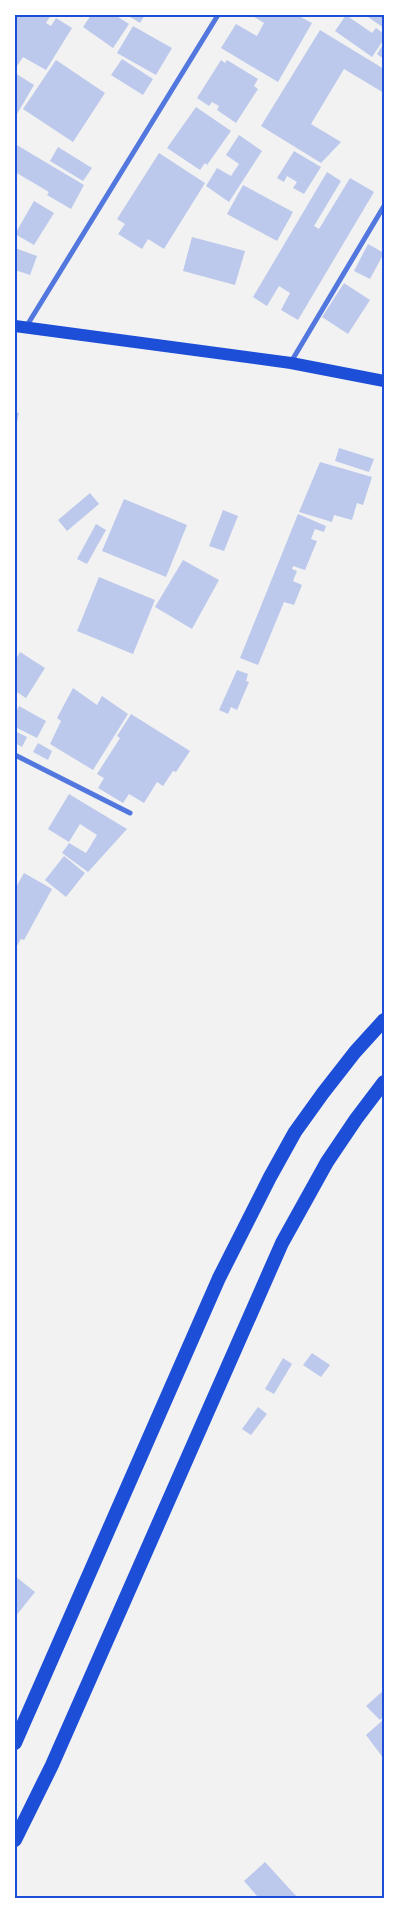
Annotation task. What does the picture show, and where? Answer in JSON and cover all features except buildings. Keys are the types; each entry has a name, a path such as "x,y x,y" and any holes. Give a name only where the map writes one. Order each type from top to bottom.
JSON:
{"highway":[{"path":"15,1743 220,1278 270,1177 296,1132 323,1093 355,1052 384,1020"},
{"path":"15,1840 52,1765 282,1243 327,1162 384,1082"}],"main road":[{"path":"21,326 291,363 384,381"}],"street":[{"path":"21,326 218,15"},
{"path":"291,363 384,206"},
{"path":"15,755 130,813"}]}
